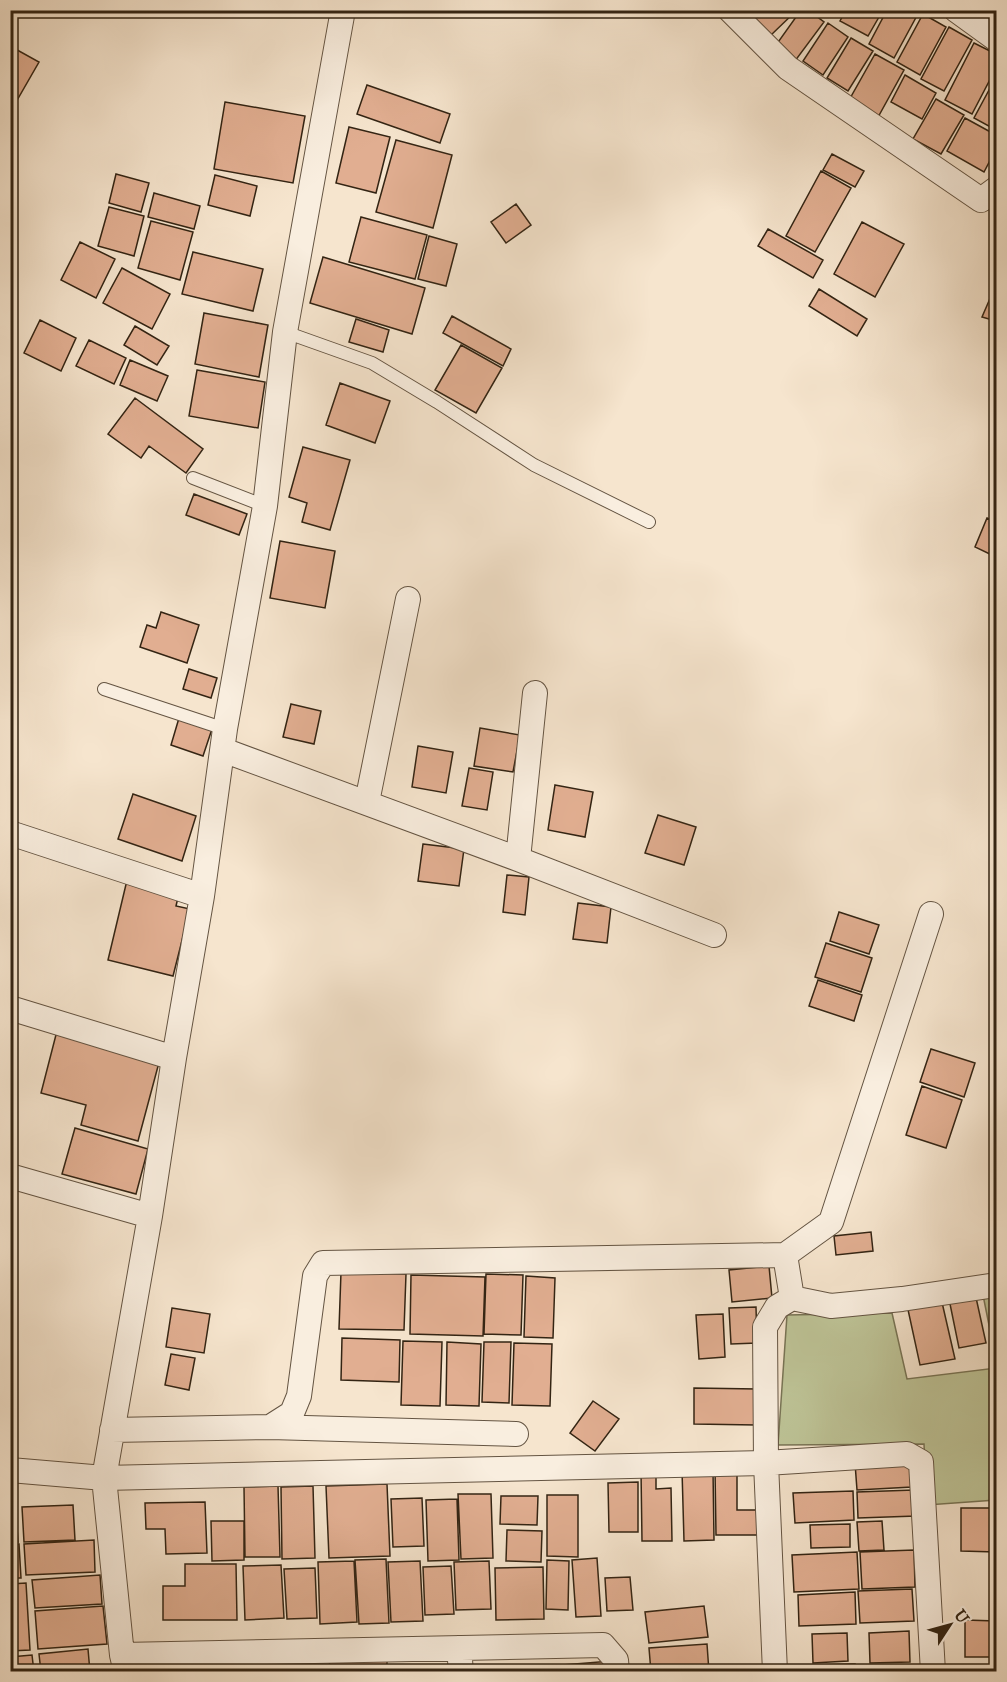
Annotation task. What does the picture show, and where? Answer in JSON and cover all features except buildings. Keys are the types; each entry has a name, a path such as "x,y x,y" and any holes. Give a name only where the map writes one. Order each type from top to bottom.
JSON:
{"street":[{"path":"343,10 285,332 265,506 224,740 202,896 150,1216 104,1478 124,1663 460,1660 603,1644 616,1660 617,1671"},
{"path":"730,10 788,68 991,201"},
{"path":"956,10 996,39"},
{"path":"367,802 408,599"},
{"path":"518,859 535,693"},
{"path":"224,740 367,802 714,935"},
{"path":"10,833 202,896"},
{"path":"270,1427 292,1413 299,1396 315,1276 323,1263 785,1255 831,1222 931,914"},
{"path":"10,1008 174,1058"},
{"path":"10,1176 150,1216"},
{"path":"785,1255 792,1298"},
{"path":"775,1671 766,1463 765,1327 777,1307 792,1298 831,1305 902,1299 996,1286"},
{"path":"112,1430 270,1427 516,1434"},
{"path":"10,1470 104,1478 766,1463 907,1454 921,1462 933,1671"}],"lane":[{"path":"285,332 372,363 534,465 649,522"},
{"path":"193,478 265,506"},
{"path":"104,689 224,740"}],"green space":[{"path":"996,1293 996,1360 983,1295"},
{"path":"892,1313 907,1379 996,1368 996,1500 927,1505 924,1444 778,1445 787,1315"}]}
